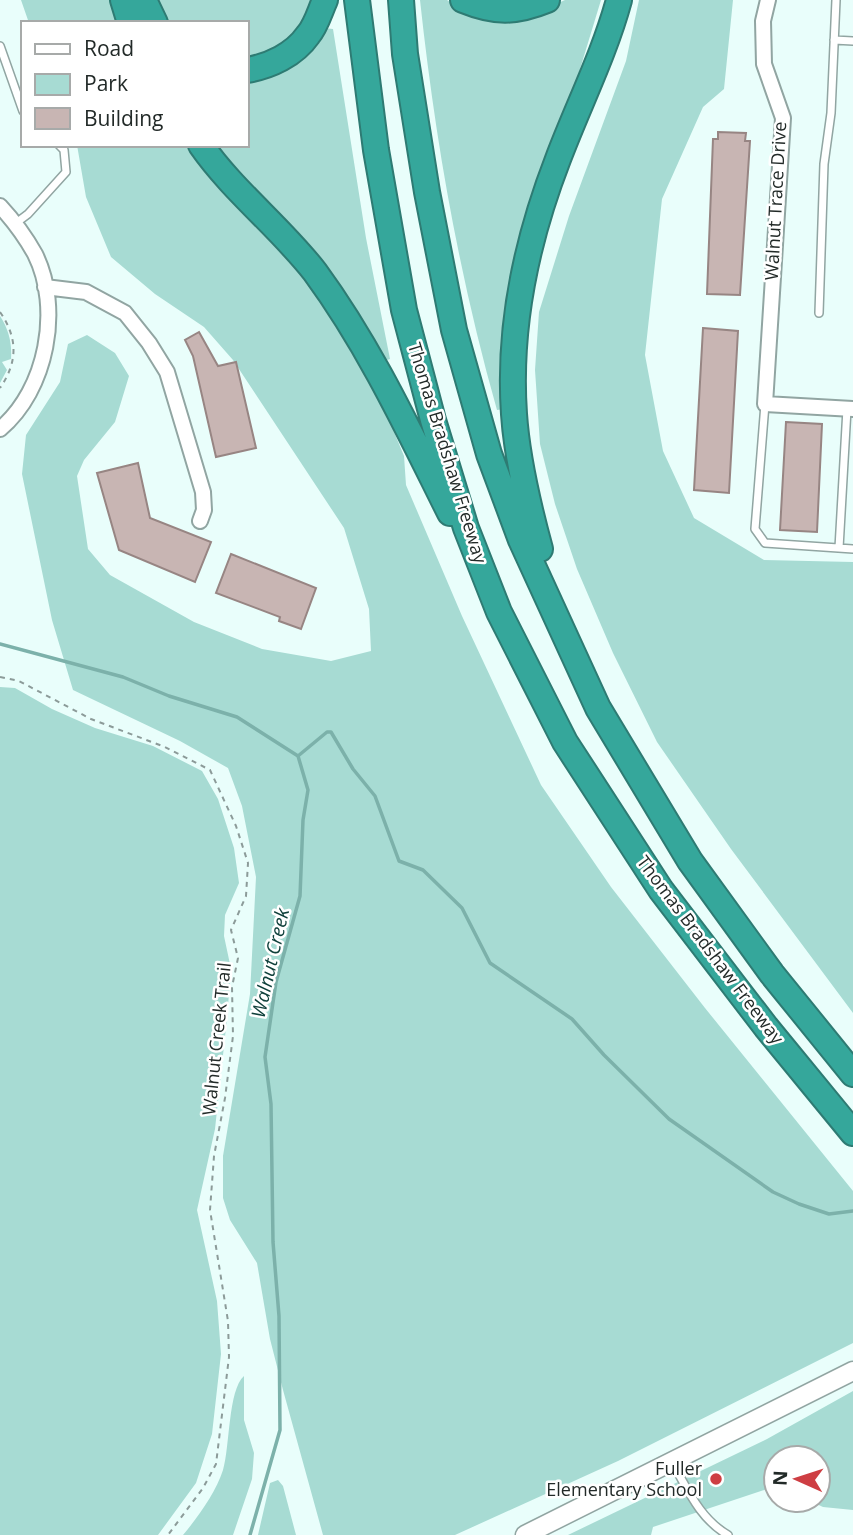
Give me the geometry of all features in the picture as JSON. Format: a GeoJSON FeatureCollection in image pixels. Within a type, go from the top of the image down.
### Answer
{"type":"FeatureCollection","features":[{"type":"Feature","properties":{"kind":"highway"},"geometry":{"type":"LineString","coordinates":[[123,0],[129,21]]}},
{"type":"Feature","properties":{"kind":"highway"},"geometry":{"type":"LineString","coordinates":[[144,0],[154,21]]}},
{"type":"Feature","properties":{"kind":"highway"},"geometry":{"type":"LineString","coordinates":[[248,70],[289,54],[309,35],[325,0]]}},
{"type":"Feature","properties":{"kind":"highway","name":"Thomas Bradshaw Freeway"},"geometry":{"type":"LineString","coordinates":[[356,0],[376,150],[404,310],[433,420],[466,528],[499,612],[565,742],[661,890],[766,1027],[853,1133]]}},
{"type":"Feature","properties":{"kind":"highway","name":"Thomas Bradshaw Freeway"},"geometry":{"type":"LineString","coordinates":[[401,0],[409,82],[454,330],[489,454],[521,540],[598,708],[690,862],[772,974],[853,1074]]}},
{"type":"Feature","properties":{"kind":"highway"},"geometry":{"type":"LineString","coordinates":[[463,0],[496,11],[515,10],[547,0]]}},
{"type":"Feature","properties":{"kind":"highway"},"geometry":{"type":"LineString","coordinates":[[567,644],[527,501],[514,414],[514,353],[524,265],[557,160],[600,59],[619,0]]}},
{"type":"Feature","properties":{"kind":"highway"},"geometry":{"type":"LineString","coordinates":[[203,147],[312,270],[351,323],[385,384],[499,612]]}},
{"type":"Feature","properties":{"kind":"street","name":"Walnut Trace Drive"},"geometry":{"type":"LineString","coordinates":[[765,404],[783,118],[764,64],[763,21],[768,0]]}},
{"type":"Feature","properties":{"kind":"street"},"geometry":{"type":"LineString","coordinates":[[0,206],[16,223],[36,256],[45,287],[48,316],[46,344],[38,374],[24,401],[0,429]]}},
{"type":"Feature","properties":{"kind":"street"},"geometry":{"type":"LineString","coordinates":[[45,287],[86,292],[115,307],[125,313],[149,343],[167,372],[203,492],[204,510],[200,521]]}},
{"type":"Feature","properties":{"kind":"street"},"geometry":{"type":"LineString","coordinates":[[765,404],[850,409]]}},
{"type":"Feature","properties":{"kind":"street"},"geometry":{"type":"LineString","coordinates":[[524,1535],[853,1371]]}},
{"type":"Feature","properties":{"kind":"lane"},"geometry":{"type":"LineString","coordinates":[[819,313],[824,164],[831,113],[836,0]]}},
{"type":"Feature","properties":{"kind":"lane"},"geometry":{"type":"LineString","coordinates":[[834,40],[853,41]]}},
{"type":"Feature","properties":{"kind":"lane"},"geometry":{"type":"LineString","coordinates":[[0,46],[21,105]]}},
{"type":"Feature","properties":{"kind":"lane"},"geometry":{"type":"LineString","coordinates":[[16,223],[27,215],[66,172],[64,149],[62,147]]}},
{"type":"Feature","properties":{"kind":"lane"},"geometry":{"type":"LineString","coordinates":[[765,404],[755,529],[765,543],[853,549]]}},
{"type":"Feature","properties":{"kind":"lane"},"geometry":{"type":"LineString","coordinates":[[839,548],[850,409]]}},
{"type":"Feature","properties":{"kind":"lane"},"geometry":{"type":"LineString","coordinates":[[673,1462],[695,1503],[713,1527],[728,1535]]}},
{"type":"Feature","properties":{"kind":"path"},"geometry":{"type":"LineString","coordinates":[[0,312],[10,328],[14,347],[12,365],[0,388]]}},
{"type":"Feature","properties":{"kind":"path","name":"Walnut Creek Trail"},"geometry":{"type":"LineString","coordinates":[[0,677],[19,681],[91,719],[165,747],[210,770],[232,816],[248,863],[246,895],[231,930],[238,958],[232,987],[233,1036],[214,1156],[210,1210],[228,1321],[229,1357],[226,1384],[216,1464],[203,1488],[168,1535]]}},
{"type":"Feature","properties":{"kind":"green space"},"geometry":{"type":"Polygon","coordinates":[[[21,0],[112,0],[118,21],[28,21],[21,0]]]}},
{"type":"Feature","properties":{"kind":"green space"},"geometry":{"type":"Polygon","coordinates":[[[152,0],[315,0],[295,38],[248,63],[248,21],[161,21],[152,0]]]}},
{"type":"Feature","properties":{"kind":"green space"},"geometry":{"type":"Polygon","coordinates":[[[420,0],[447,0],[456,6],[531,15],[565,0],[601,0],[570,102],[506,409],[497,410],[460,258],[433,104],[420,0]]]}},
{"type":"Feature","properties":{"kind":"green space"},"geometry":{"type":"Polygon","coordinates":[[[639,0],[733,0],[724,89],[703,107],[662,199],[645,355],[663,451],[694,518],[764,560],[853,562],[853,1013],[731,849],[657,742],[613,653],[577,569],[555,504],[540,444],[535,370],[539,312],[569,216],[626,61],[639,0]]]}},
{"type":"Feature","properties":{"kind":"green space"},"geometry":{"type":"Polygon","coordinates":[[[324,28],[333,29],[366,238],[390,359],[381,362],[216,147],[248,147],[248,78],[324,28]]]}},
{"type":"Feature","properties":{"kind":"green space"},"geometry":{"type":"Polygon","coordinates":[[[77,147],[190,147],[333,309],[368,369],[404,456],[406,485],[462,616],[541,785],[611,887],[853,1191],[853,1343],[618,1461],[455,1535],[323,1535],[270,1339],[257,1263],[230,1220],[223,1198],[223,1156],[250,994],[256,877],[242,806],[228,768],[180,741],[73,690],[52,620],[22,474],[26,435],[60,382],[68,344],[87,335],[115,353],[129,376],[115,422],[84,460],[77,476],[88,549],[110,575],[194,622],[262,649],[331,661],[371,651],[369,609],[344,528],[233,360],[204,327],[155,294],[111,257],[86,197],[77,147]]]}},
{"type":"Feature","properties":{"kind":"green space"},"geometry":{"type":"Polygon","coordinates":[[[0,316],[8,332],[11,359],[2,362],[7,370],[0,383],[0,316]]]}},
{"type":"Feature","properties":{"kind":"green space"},"geometry":{"type":"Polygon","coordinates":[[[0,687],[15,688],[52,709],[95,728],[153,746],[202,771],[218,799],[234,848],[239,883],[225,915],[224,936],[231,969],[227,1018],[215,1129],[197,1210],[217,1301],[221,1354],[212,1434],[196,1483],[158,1535],[0,1535],[0,687]]]}},
{"type":"Feature","properties":{"kind":"green space"},"geometry":{"type":"Polygon","coordinates":[[[244,1376],[244,1420],[254,1453],[252,1479],[233,1535],[183,1535],[206,1504],[220,1478],[235,1393],[244,1376]]]}},
{"type":"Feature","properties":{"kind":"green space"},"geometry":{"type":"Polygon","coordinates":[[[853,1391],[853,1510],[832,1508],[832,1444],[762,1444],[762,1491],[653,1527],[651,1535],[568,1535],[767,1439],[853,1391]]]}},
{"type":"Feature","properties":{"kind":"green space"},"geometry":{"type":"Polygon","coordinates":[[[278,1480],[283,1486],[296,1535],[258,1535],[270,1483],[278,1480]]]}},
{"type":"Feature","properties":{"kind":"building"},"geometry":{"type":"Polygon","coordinates":[[[718,132],[746,133],[745,141],[750,141],[740,295],[707,294],[713,139],[718,139],[718,132]]]}},
{"type":"Feature","properties":{"kind":"building"},"geometry":{"type":"Polygon","coordinates":[[[703,328],[738,331],[729,493],[694,490],[703,328]]]}},
{"type":"Feature","properties":{"kind":"building"},"geometry":{"type":"Polygon","coordinates":[[[199,332],[218,366],[236,362],[256,448],[216,457],[193,356],[185,340],[199,332]]]}},
{"type":"Feature","properties":{"kind":"building"},"geometry":{"type":"Polygon","coordinates":[[[786,422],[822,424],[817,532],[780,530],[786,422]]]}},
{"type":"Feature","properties":{"kind":"building"},"geometry":{"type":"Polygon","coordinates":[[[138,463],[150,518],[211,542],[195,582],[119,550],[97,473],[138,463]]]}},
{"type":"Feature","properties":{"kind":"building"},"geometry":{"type":"Polygon","coordinates":[[[231,554],[316,588],[301,629],[279,621],[280,617],[216,593],[231,554]]]}},
{"type":"Feature","properties":{"kind":"waterway","name":"Walnut Creek"},"geometry":{"type":"LineString","coordinates":[[0,644],[123,677],[169,696],[237,717],[298,756],[308,790],[303,820],[300,896],[276,982],[265,1057],[271,1104],[273,1242],[279,1316],[280,1430],[250,1535]]}},
{"type":"Feature","properties":{"kind":"waterway"},"geometry":{"type":"LineString","coordinates":[[298,756],[327,732],[331,732],[353,769],[375,796],[399,861],[423,870],[462,908],[490,963],[572,1019],[669,1119],[773,1192],[829,1214],[853,1211]]}},
{"type":"Feature","properties":{"kind":"place","name":"Fuller Elementary School"},"geometry":{"type":"Point","coordinates":[716,1479]}}]}
